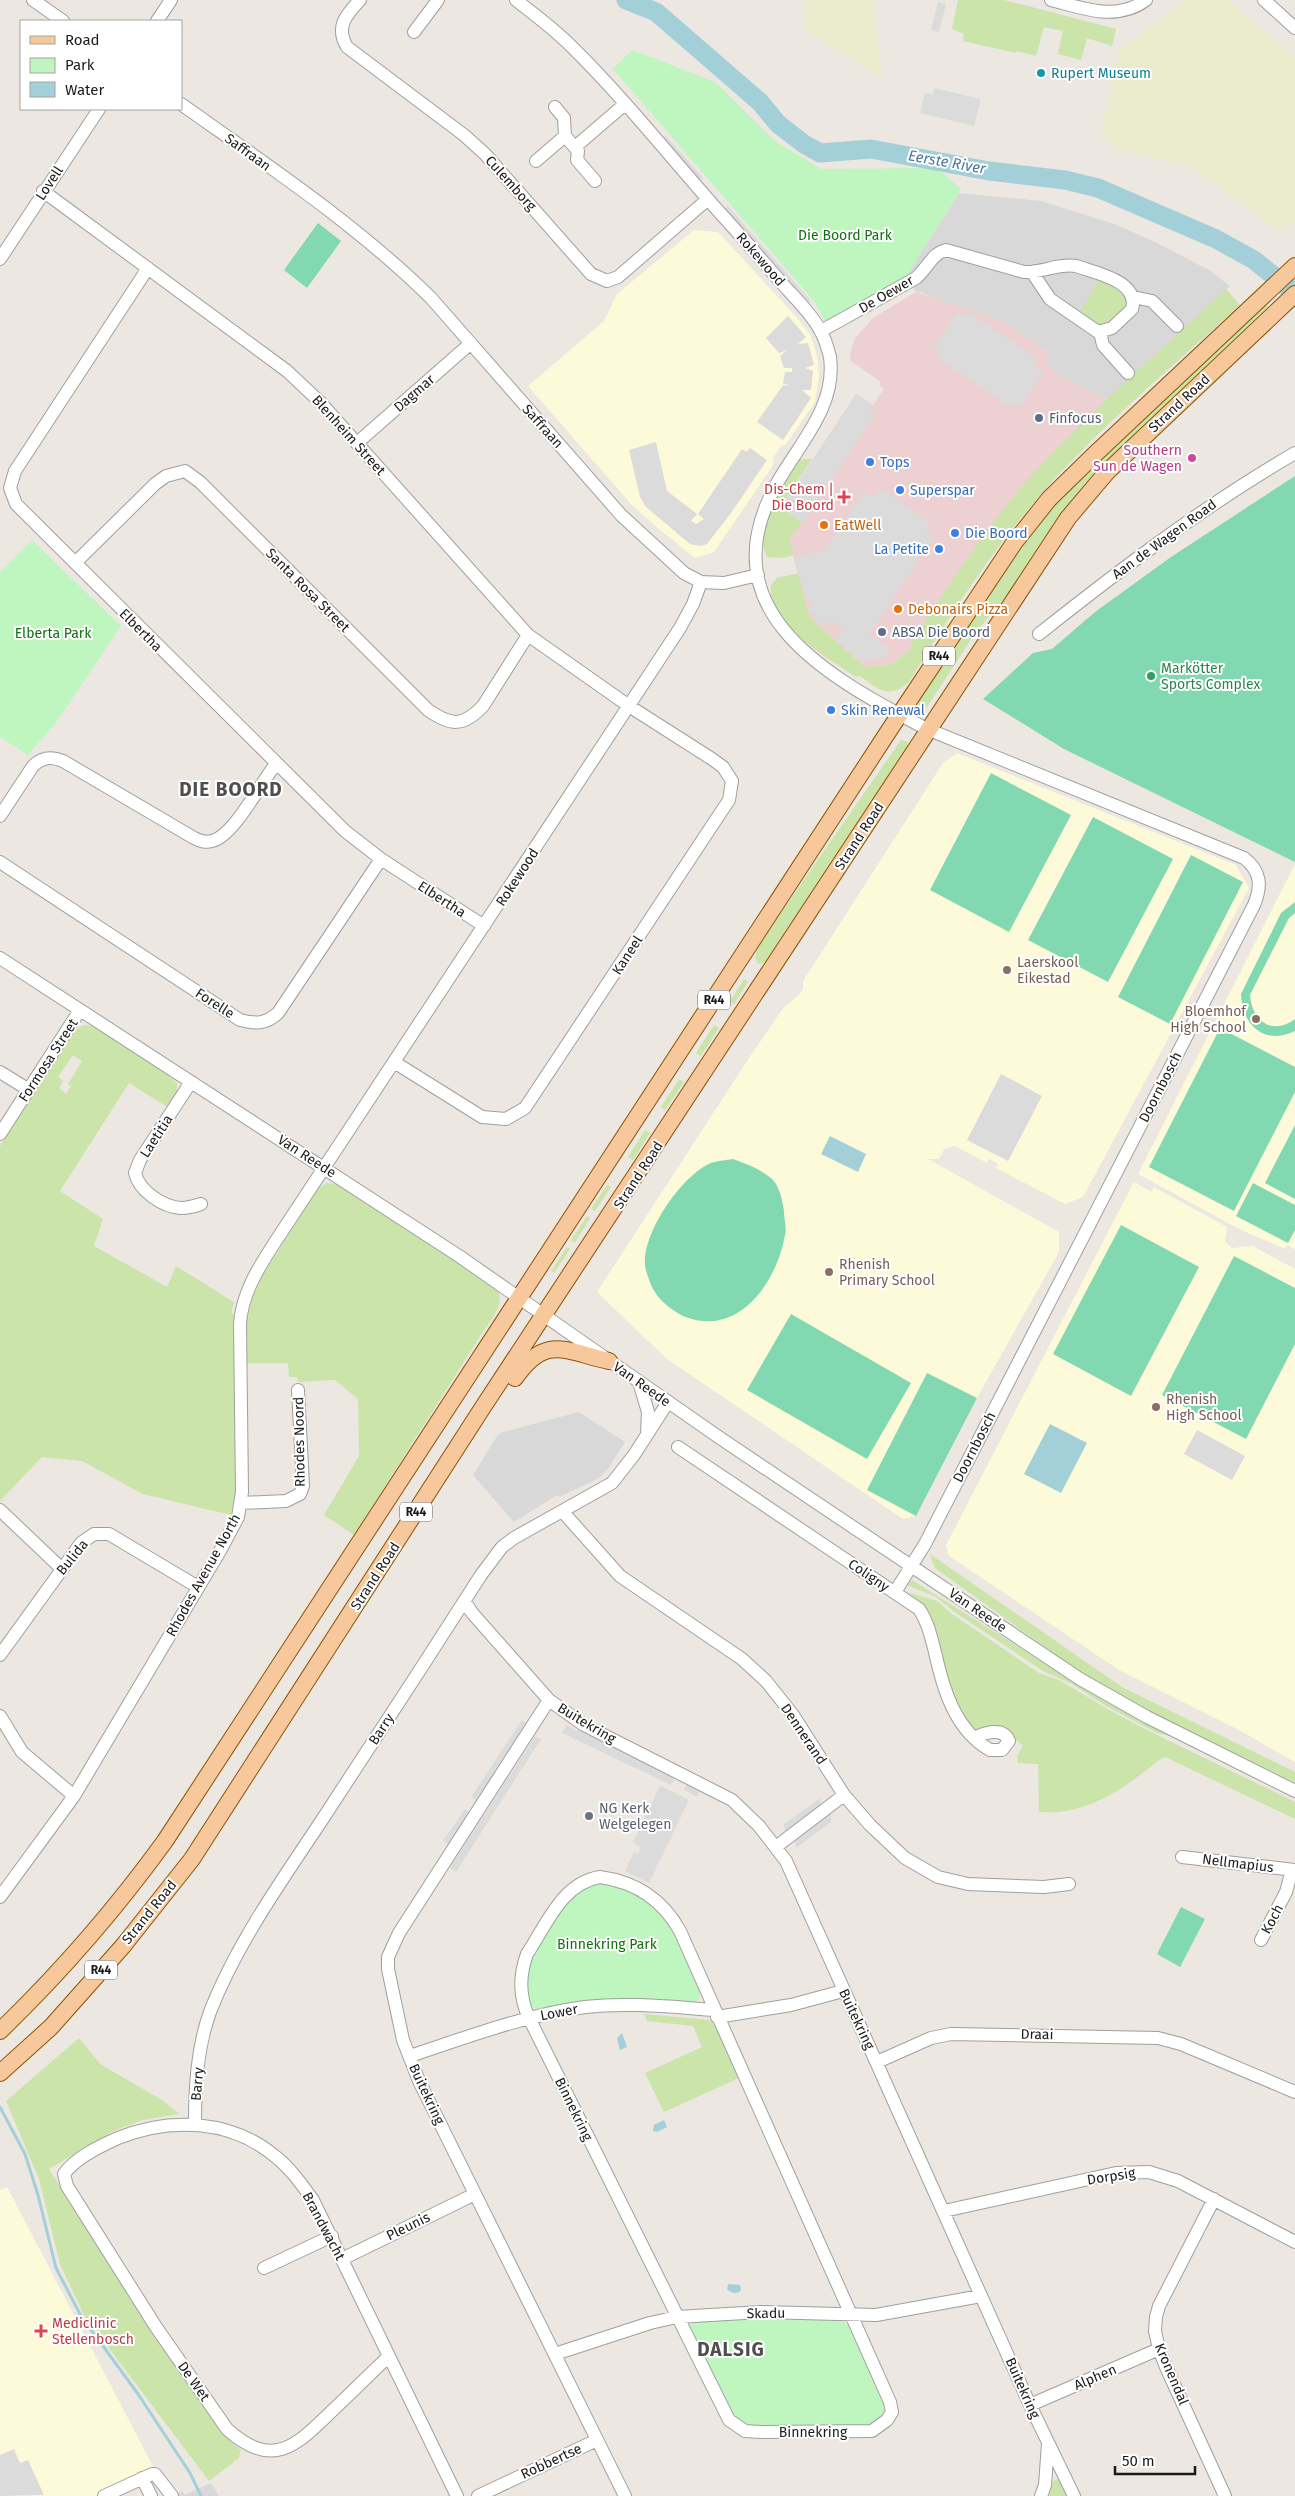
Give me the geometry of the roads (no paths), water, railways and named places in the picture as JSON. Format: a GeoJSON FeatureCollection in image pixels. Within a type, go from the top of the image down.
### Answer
{"type":"FeatureCollection","features":[{"type":"Feature","properties":{"kind":"main road","name":"Strand Road"},"geometry":{"type":"LineString","coordinates":[[0,2031],[77,1953],[124,1896],[165,1841],[900,715],[1014,544],[1049,499],[1094,454],[1295,266]]}},
{"type":"Feature","properties":{"kind":"main road","name":"Strand Road"},"geometry":{"type":"LineString","coordinates":[[0,2073],[51,2027],[122,1946],[192,1859],[483,1407],[927,729],[1068,518],[1107,472],[1295,294]]}},
{"type":"Feature","properties":{"kind":"main road"},"geometry":{"type":"LineString","coordinates":[[483,1407],[504,1393],[524,1366],[534,1355],[543,1350],[553,1348],[609,1361]]}},
{"type":"Feature","properties":{"kind":"street"},"geometry":{"type":"LineString","coordinates":[[33,0],[62,20]]}},
{"type":"Feature","properties":{"kind":"street"},"geometry":{"type":"LineString","coordinates":[[157,20],[170,0]]}},
{"type":"Feature","properties":{"kind":"street","name":"Culemborg"},"geometry":{"type":"LineString","coordinates":[[360,0],[342,21],[341,34],[347,47],[464,135],[485,154],[586,268],[601,280],[607,281],[618,278],[708,199]]}},
{"type":"Feature","properties":{"kind":"street","name":"Rokewood"},"geometry":{"type":"LineString","coordinates":[[516,0],[570,45],[625,104],[801,305],[821,331],[829,355],[831,381],[826,404],[775,485],[763,511],[757,543],[758,575]]}},
{"type":"Feature","properties":{"kind":"street"},"geometry":{"type":"LineString","coordinates":[[1050,0],[1110,13],[1130,10],[1146,0]]}},
{"type":"Feature","properties":{"kind":"street"},"geometry":{"type":"LineString","coordinates":[[1264,0],[1295,28]]}},
{"type":"Feature","properties":{"kind":"street"},"geometry":{"type":"LineString","coordinates":[[414,32],[441,3]]}},
{"type":"Feature","properties":{"kind":"street"},"geometry":{"type":"LineString","coordinates":[[575,147],[625,104]]}},
{"type":"Feature","properties":{"kind":"street","name":"Saffraan"},"geometry":{"type":"LineString","coordinates":[[182,105],[338,217],[382,252],[431,298],[622,514],[684,573],[701,582]]}},
{"type":"Feature","properties":{"kind":"street"},"geometry":{"type":"LineString","coordinates":[[555,107],[564,118],[565,136],[578,151],[577,160],[595,181]]}},
{"type":"Feature","properties":{"kind":"street","name":"Lovell"},"geometry":{"type":"LineString","coordinates":[[0,259],[97,110]]}},
{"type":"Feature","properties":{"kind":"street"},"geometry":{"type":"LineString","coordinates":[[536,160],[565,136]]}},
{"type":"Feature","properties":{"kind":"street","name":"Blenheim Street"},"geometry":{"type":"LineString","coordinates":[[43,191],[287,371],[320,402],[528,635],[630,706]]}},
{"type":"Feature","properties":{"kind":"street","name":"De Oewer"},"geometry":{"type":"LineString","coordinates":[[821,331],[916,278],[940,251],[951,251],[996,265],[1032,272],[1067,264],[1076,266],[1127,287],[1133,297]]}},
{"type":"Feature","properties":{"kind":"street","name":"Elbertha"},"geometry":{"type":"LineString","coordinates":[[148,268],[14,471],[11,481],[12,497],[16,504],[345,831],[381,859],[484,926]]}},
{"type":"Feature","properties":{"kind":"street"},"geometry":{"type":"LineString","coordinates":[[1032,272],[1044,292],[1056,304],[1092,330],[1100,332],[1108,330],[1128,315],[1132,309],[1133,297],[1152,301],[1177,326]]}},
{"type":"Feature","properties":{"kind":"street"},"geometry":{"type":"LineString","coordinates":[[1100,332],[1103,345],[1128,373]]}},
{"type":"Feature","properties":{"kind":"street","name":"Dagmar"},"geometry":{"type":"LineString","coordinates":[[357,443],[471,343]]}},
{"type":"Feature","properties":{"kind":"street","name":"Aan de Wagen Road"},"geometry":{"type":"LineString","coordinates":[[1039,634],[1168,535],[1226,495],[1295,453]]}},
{"type":"Feature","properties":{"kind":"street","name":"Santa Rosa Street"},"geometry":{"type":"LineString","coordinates":[[75,563],[155,484],[166,476],[185,471],[200,482],[428,710],[442,720],[452,723],[464,721],[474,715],[483,706],[528,635]]}},
{"type":"Feature","properties":{"kind":"street"},"geometry":{"type":"LineString","coordinates":[[701,582],[724,583],[758,575],[760,587],[769,609],[796,645],[826,668],[900,715]]}},
{"type":"Feature","properties":{"kind":"street","name":"Rokewood"},"geometry":{"type":"LineString","coordinates":[[325,1168],[630,706],[688,615],[701,582]]}},
{"type":"Feature","properties":{"kind":"street","name":"Kaneel"},"geometry":{"type":"LineString","coordinates":[[394,1062],[482,1117],[506,1119],[517,1115],[530,1103],[729,800],[732,791],[732,781],[723,767],[630,706]]}},
{"type":"Feature","properties":{"kind":"street","name":"Doornbosch"},"geometry":{"type":"LineString","coordinates":[[895,1592],[912,1566],[1254,905],[1259,893],[1260,882],[1257,871],[1244,858],[927,729],[900,715]]}},
{"type":"Feature","properties":{"kind":"street"},"geometry":{"type":"LineString","coordinates":[[0,816],[33,766],[39,760],[50,758],[62,761],[194,838],[203,842],[214,841],[229,829],[276,764]]}},
{"type":"Feature","properties":{"kind":"street","name":"Forelle"},"geometry":{"type":"LineString","coordinates":[[0,862],[240,1020],[261,1023],[270,1020],[282,1009],[381,859]]}},
{"type":"Feature","properties":{"kind":"street","name":"Van Reede"},"geometry":{"type":"LineString","coordinates":[[0,958],[325,1168],[521,1298],[668,1402],[1080,1679],[1147,1717],[1295,1791]]}},
{"type":"Feature","properties":{"kind":"street","name":"Formosa Street"},"geometry":{"type":"LineString","coordinates":[[0,1134],[80,1010]]}},
{"type":"Feature","properties":{"kind":"street"},"geometry":{"type":"LineString","coordinates":[[0,1072],[29,1090]]}},
{"type":"Feature","properties":{"kind":"street","name":"Laetitia"},"geometry":{"type":"LineString","coordinates":[[191,1082],[140,1160],[136,1173],[140,1184],[161,1202],[182,1208],[201,1204]]}},
{"type":"Feature","properties":{"kind":"street","name":"Rhodes Avenue North"},"geometry":{"type":"LineString","coordinates":[[0,1897],[74,1796],[229,1535],[242,1503],[239,1337],[243,1302],[260,1267],[325,1168]]}},
{"type":"Feature","properties":{"kind":"street"},"geometry":{"type":"LineString","coordinates":[[639,1382],[648,1412],[646,1436]]}},
{"type":"Feature","properties":{"kind":"street","name":"Rhodes Noord"},"geometry":{"type":"LineString","coordinates":[[242,1503],[286,1501],[300,1494],[302,1486],[298,1390]]}},
{"type":"Feature","properties":{"kind":"street","name":"Barry"},"geometry":{"type":"LineString","coordinates":[[194,2124],[197,2068],[202,2040],[210,2012],[238,1954],[298,1855],[464,1601],[502,1547],[612,1483],[668,1402]]}},
{"type":"Feature","properties":{"kind":"street","name":"Coligny"},"geometry":{"type":"LineString","coordinates":[[678,1447],[913,1603],[924,1617],[947,1698],[974,1738],[983,1746],[997,1751],[1008,1744],[1005,1734],[994,1732],[974,1738]]}},
{"type":"Feature","properties":{"kind":"street"},"geometry":{"type":"LineString","coordinates":[[0,1510],[62,1569]]}},
{"type":"Feature","properties":{"kind":"street","name":"Dennerand"},"geometry":{"type":"LineString","coordinates":[[563,1512],[620,1576],[732,1652],[759,1673],[793,1715],[844,1795],[870,1825],[905,1858],[938,1877],[980,1886],[1044,1887],[1069,1884]]}},
{"type":"Feature","properties":{"kind":"street","name":"Bulida"},"geometry":{"type":"LineString","coordinates":[[0,1655],[81,1543],[94,1534],[101,1532],[109,1534],[198,1587]]}},
{"type":"Feature","properties":{"kind":"street","name":"Buitekring"},"geometry":{"type":"LineString","coordinates":[[464,1601],[486,1630],[549,1700],[593,1729],[708,1786],[732,1800],[776,1846],[786,1861],[843,1992],[944,2211],[1030,2405],[1074,2496]]}},
{"type":"Feature","properties":{"kind":"street","name":"Buitekring"},"geometry":{"type":"LineString","coordinates":[[549,1700],[392,1945],[388,1969],[396,2016],[410,2056],[475,2194],[625,2496]]}},
{"type":"Feature","properties":{"kind":"street"},"geometry":{"type":"LineString","coordinates":[[0,1716],[22,1752],[74,1796]]}},
{"type":"Feature","properties":{"kind":"street"},"geometry":{"type":"LineString","coordinates":[[776,1846],[844,1795]]}},
{"type":"Feature","properties":{"kind":"street","name":"Nellmapius"},"geometry":{"type":"LineString","coordinates":[[1182,1857],[1294,1870]]}},
{"type":"Feature","properties":{"kind":"street","name":"Koch"},"geometry":{"type":"LineString","coordinates":[[1261,1940],[1286,1892],[1294,1870]]}},
{"type":"Feature","properties":{"kind":"street","name":"Binnekring"},"geometry":{"type":"LineString","coordinates":[[600,1877],[630,1885],[662,1904],[680,1931],[716,2013],[887,2395],[892,2412],[888,2420],[872,2431],[745,2431],[737,2427],[722,2410],[529,2018],[524,2006],[521,1989],[523,1965],[527,1954],[569,1891],[581,1882],[600,1877]]}},
{"type":"Feature","properties":{"kind":"street","name":"Lower"},"geometry":{"type":"LineString","coordinates":[[410,2056],[529,2018],[585,2007],[611,2005],[716,2013],[791,2005],[843,1992]]}},
{"type":"Feature","properties":{"kind":"street","name":"Draai"},"geometry":{"type":"LineString","coordinates":[[876,2062],[931,2038],[964,2033],[1146,2036],[1170,2040],[1295,2092]]}},
{"type":"Feature","properties":{"kind":"street","name":"Brandwacht"},"geometry":{"type":"LineString","coordinates":[[76,2162],[110,2142],[131,2133],[172,2124],[194,2124],[226,2130],[253,2141],[276,2156],[297,2178],[313,2200],[457,2496]]}},
{"type":"Feature","properties":{"kind":"street","name":"De Wet"},"geometry":{"type":"LineString","coordinates":[[76,2162],[64,2174],[67,2186],[156,2326],[227,2429],[242,2442],[264,2450],[278,2449],[302,2440],[389,2356]]}},
{"type":"Feature","properties":{"kind":"street","name":"Dorpsig"},"geometry":{"type":"LineString","coordinates":[[944,2211],[1132,2171],[1164,2176],[1214,2199],[1295,2242]]}},
{"type":"Feature","properties":{"kind":"street","name":"Pleunis"},"geometry":{"type":"LineString","coordinates":[[342,2259],[475,2194]]}},
{"type":"Feature","properties":{"kind":"street","name":"Kronendal"},"geometry":{"type":"LineString","coordinates":[[1214,2199],[1159,2306],[1155,2331],[1159,2349],[1225,2496]]}},
{"type":"Feature","properties":{"kind":"street"},"geometry":{"type":"LineString","coordinates":[[264,2268],[332,2236]]}},
{"type":"Feature","properties":{"kind":"street","name":"Skadu"},"geometry":{"type":"LineString","coordinates":[[555,2354],[650,2323],[677,2317],[761,2312],[852,2315],[898,2312],[981,2296]]}},
{"type":"Feature","properties":{"kind":"street","name":"Alphen"},"geometry":{"type":"LineString","coordinates":[[1030,2405],[1159,2349]]}},
{"type":"Feature","properties":{"kind":"street","name":"Robbertse"},"geometry":{"type":"LineString","coordinates":[[478,2496],[596,2440]]}},
{"type":"Feature","properties":{"kind":"street","name":"Buitekring"},"geometry":{"type":"LineString","coordinates":[[1041,2496],[1048,2466],[1048,2442]]}},
{"type":"Feature","properties":{"kind":"street"},"geometry":{"type":"LineString","coordinates":[[104,2496],[155,2474],[162,2490],[172,2496]]}},
{"type":"Feature","properties":{"kind":"street"},"geometry":{"type":"LineString","coordinates":[[142,2478],[150,2495]]}},
{"type":"Feature","properties":{"kind":"water"},"geometry":{"type":"Polygon","coordinates":[[[830,1136],[866,1154],[858,1172],[821,1154],[830,1136]]]}},
{"type":"Feature","properties":{"kind":"water"},"geometry":{"type":"Polygon","coordinates":[[[1050,1424],[1087,1443],[1061,1493],[1024,1474],[1050,1424]]]}},
{"type":"Feature","properties":{"kind":"water"},"geometry":{"type":"Polygon","coordinates":[[[622,2033],[627,2047],[620,2050],[617,2038],[622,2033]]]}},
{"type":"Feature","properties":{"kind":"water"},"geometry":{"type":"Polygon","coordinates":[[[664,2120],[667,2127],[657,2132],[653,2131],[654,2125],[664,2120]]]}},
{"type":"Feature","properties":{"kind":"water"},"geometry":{"type":"Polygon","coordinates":[[[728,2284],[740,2285],[740,2292],[730,2292],[727,2289],[728,2284]]]}},
{"type":"Feature","properties":{"kind":"waterway","name":"Eerste River"},"geometry":{"type":"LineString","coordinates":[[626,0],[656,12],[760,102],[778,124],[804,144],[820,153],[871,149],[989,171],[1065,180],[1098,188],[1216,239],[1254,260],[1295,293]]}},
{"type":"Feature","properties":{"kind":"waterway"},"geometry":{"type":"LineString","coordinates":[[0,2107],[25,2154],[38,2195],[56,2268],[81,2316],[138,2394],[190,2473],[201,2496]]}},
{"type":"Feature","properties":{"kind":"place","name":"Rupert Museum"},"geometry":{"type":"Point","coordinates":[1041,73]}},
{"type":"Feature","properties":{"kind":"place","name":"Finfocus"},"geometry":{"type":"Point","coordinates":[1039,418]}},
{"type":"Feature","properties":{"kind":"place","name":"Southern Sun de Wagen"},"geometry":{"type":"Point","coordinates":[1192,458]}},
{"type":"Feature","properties":{"kind":"place","name":"Tops"},"geometry":{"type":"Point","coordinates":[870,462]}},
{"type":"Feature","properties":{"kind":"place","name":"Superspar"},"geometry":{"type":"Point","coordinates":[900,490]}},
{"type":"Feature","properties":{"kind":"place","name":"Dis-Chem | Die Boord"},"geometry":{"type":"Point","coordinates":[844,497]}},
{"type":"Feature","properties":{"kind":"place","name":"EatWell"},"geometry":{"type":"Point","coordinates":[824,525]}},
{"type":"Feature","properties":{"kind":"place","name":"Die Boord"},"geometry":{"type":"Point","coordinates":[955,533]}},
{"type":"Feature","properties":{"kind":"place","name":"La Petite"},"geometry":{"type":"Point","coordinates":[939,549]}},
{"type":"Feature","properties":{"kind":"place","name":"Debonairs Pizza"},"geometry":{"type":"Point","coordinates":[898,609]}},
{"type":"Feature","properties":{"kind":"place","name":"ABSA Die Boord"},"geometry":{"type":"Point","coordinates":[882,632]}},
{"type":"Feature","properties":{"kind":"place","name":"Markötter Sports Complex"},"geometry":{"type":"Point","coordinates":[1151,676]}},
{"type":"Feature","properties":{"kind":"place","name":"Skin Renewal"},"geometry":{"type":"Point","coordinates":[831,710]}},
{"type":"Feature","properties":{"kind":"place","name":"Laerskool Eikestad"},"geometry":{"type":"Point","coordinates":[1007,970]}},
{"type":"Feature","properties":{"kind":"place","name":"Bloemhof High School"},"geometry":{"type":"Point","coordinates":[1256,1019]}},
{"type":"Feature","properties":{"kind":"place","name":"Rhenish Primary School"},"geometry":{"type":"Point","coordinates":[829,1272]}},
{"type":"Feature","properties":{"kind":"place","name":"Rhenish High School"},"geometry":{"type":"Point","coordinates":[1156,1407]}},
{"type":"Feature","properties":{"kind":"place","name":"NG Kerk Welgelegen"},"geometry":{"type":"Point","coordinates":[589,1816]}},
{"type":"Feature","properties":{"kind":"place","name":"Mediclinic Stellenbosch"},"geometry":{"type":"Point","coordinates":[41,2331]}},
{"type":"Feature","properties":{"kind":"district","name":"DIE BOORD"},"geometry":{"type":"Point","coordinates":[231,789]}},
{"type":"Feature","properties":{"kind":"district","name":"DALSIG"},"geometry":{"type":"Point","coordinates":[731,2349]}},
{"type":"Feature","properties":{"kind":"park label","name":"Die Boord Park"},"geometry":{"type":"Point","coordinates":[845,235]}},
{"type":"Feature","properties":{"kind":"park label","name":"Elberta Park"},"geometry":{"type":"Point","coordinates":[53,633]}},
{"type":"Feature","properties":{"kind":"park label","name":"Binnekring Park"},"geometry":{"type":"Point","coordinates":[607,1944]}}]}
